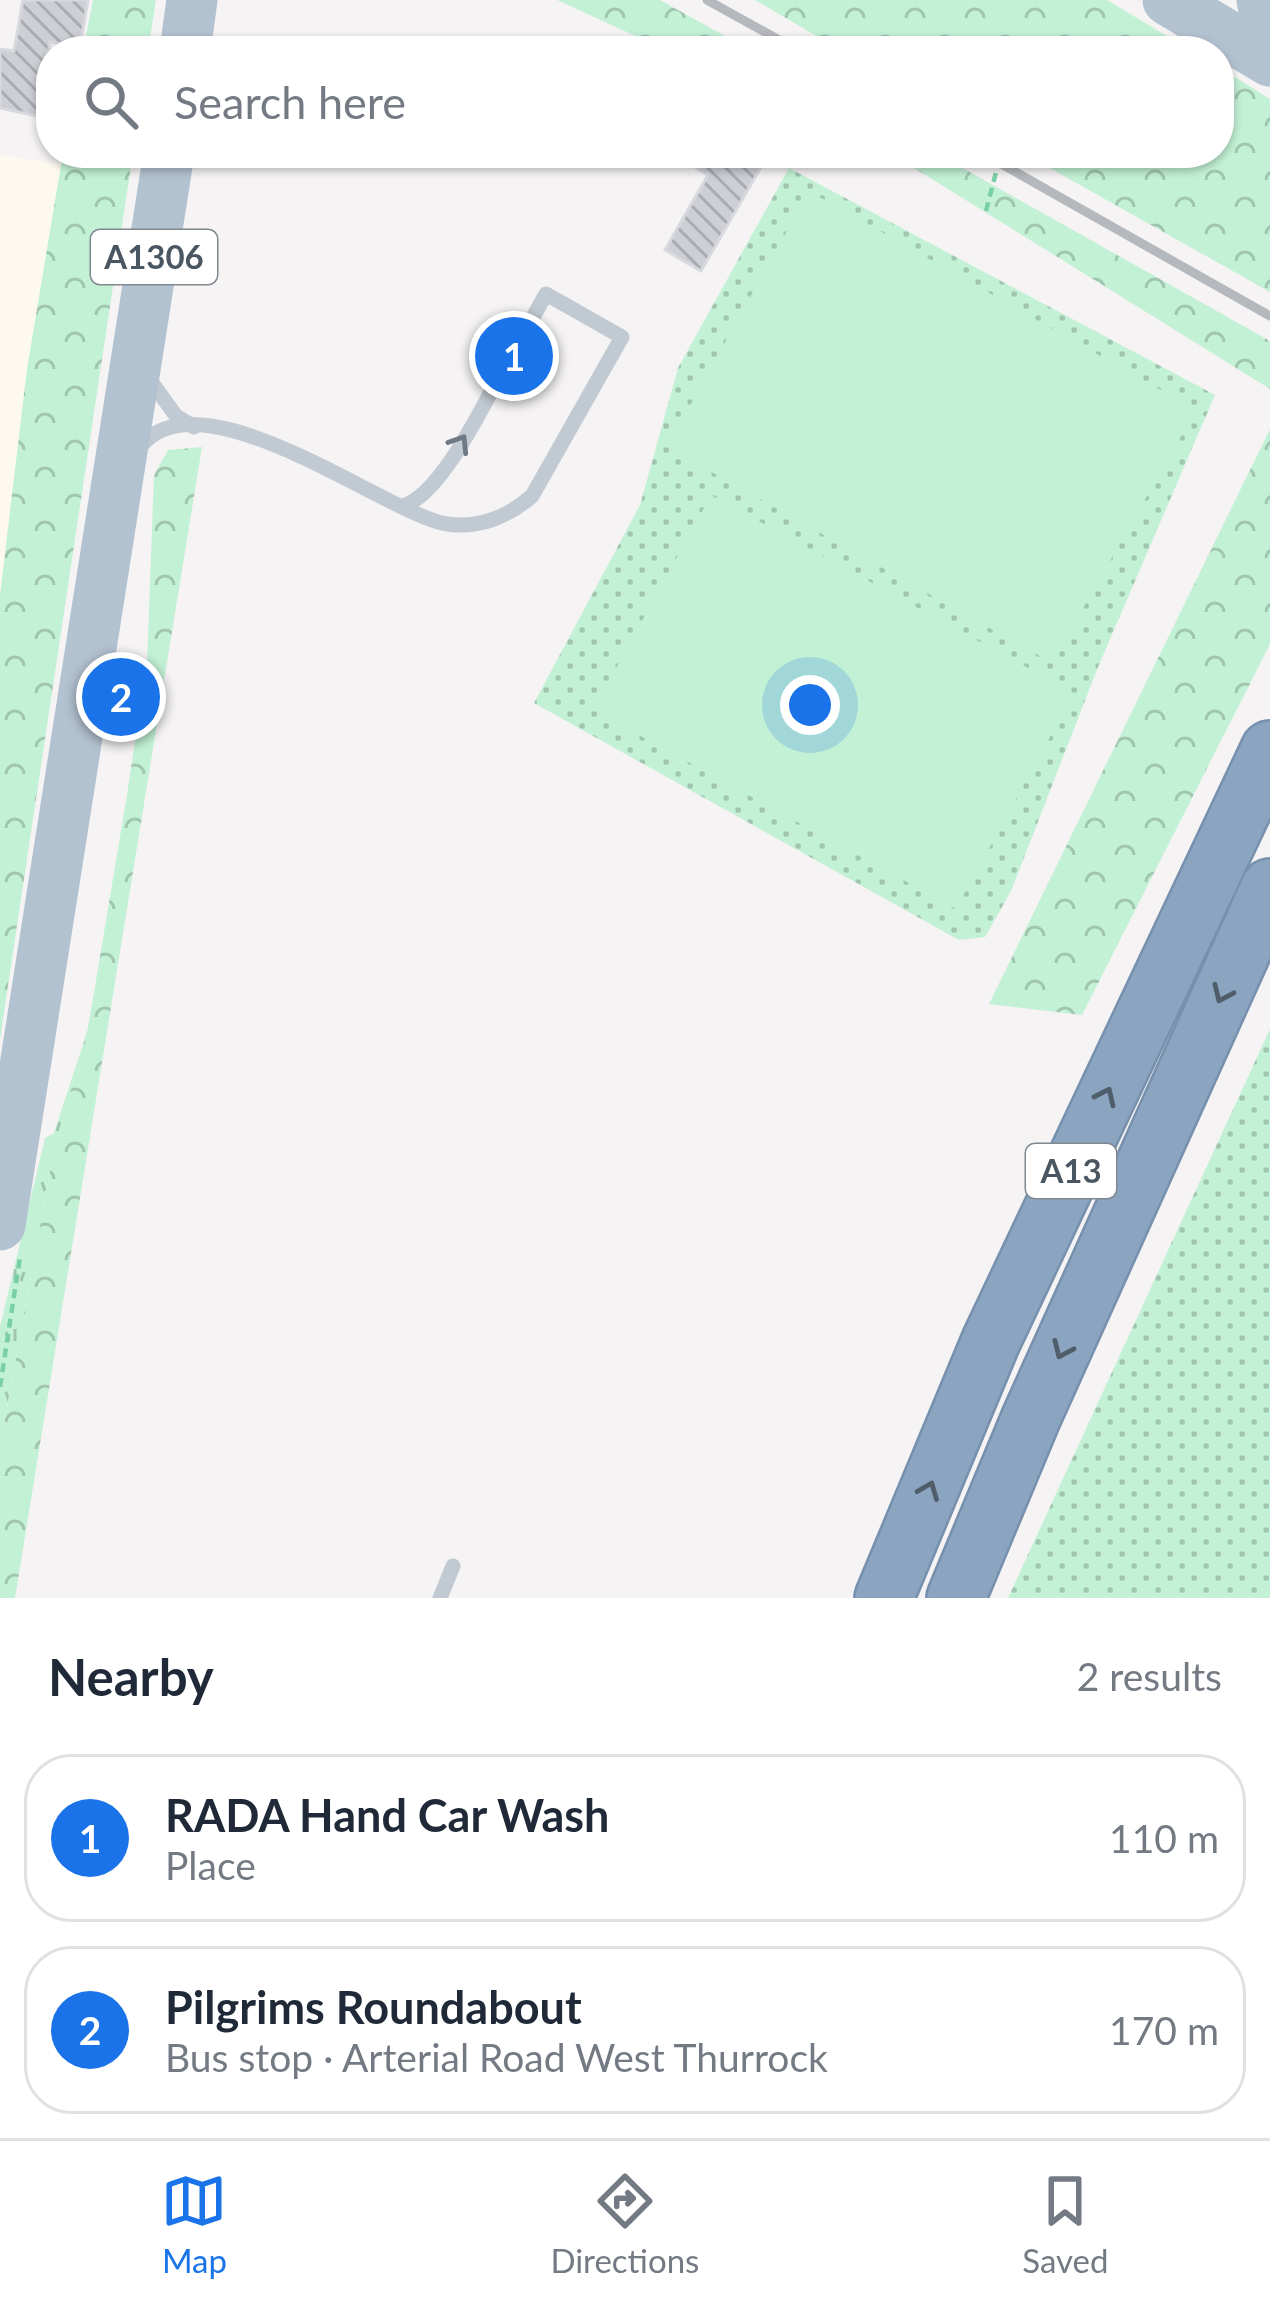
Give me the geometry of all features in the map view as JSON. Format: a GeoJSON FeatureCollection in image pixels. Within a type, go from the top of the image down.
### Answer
{"type":"FeatureCollection","features":[{"type":"Feature","properties":{"kind":"highway","name":"A13"},"geometry":{"type":"LineString","coordinates":[[884,1598],[991,1341],[1270,750]]}},
{"type":"Feature","properties":{"kind":"highway","name":"A13"},"geometry":{"type":"LineString","coordinates":[[956,1598],[1040,1397],[1270,888]]}},
{"type":"Feature","properties":{"kind":"main road"},"geometry":{"type":"LineString","coordinates":[[186,36],[192,0]]}},
{"type":"Feature","properties":{"kind":"main road"},"geometry":{"type":"LineString","coordinates":[[1168,0],[1228,36]]}},
{"type":"Feature","properties":{"kind":"main road"},"geometry":{"type":"LineString","coordinates":[[1262,0],[1270,40]]}},
{"type":"Feature","properties":{"kind":"main road"},"geometry":{"type":"LineString","coordinates":[[1234,39],[1270,61]]}},
{"type":"Feature","properties":{"kind":"main road","name":"A1306"},"geometry":{"type":"LineString","coordinates":[[0,1225],[167,168]]}},
{"type":"Feature","properties":{"kind":"lane"},"geometry":{"type":"LineString","coordinates":[[119,485],[140,446],[173,430],[194,428],[291,448],[404,506],[458,525],[516,509],[532,496],[622,337],[546,294],[519,342]]}},
{"type":"Feature","properties":{"kind":"lane"},"geometry":{"type":"LineString","coordinates":[[138,361],[163,401],[194,428]]}},
{"type":"Feature","properties":{"kind":"lane"},"geometry":{"type":"LineString","coordinates":[[404,506],[414,503],[443,469],[504,368]]}},
{"type":"Feature","properties":{"kind":"lane"},"geometry":{"type":"LineString","coordinates":[[440,1598],[453,1566]]}},
{"type":"Feature","properties":{"kind":"path"},"geometry":{"type":"LineString","coordinates":[[986,211],[997,168]]}},
{"type":"Feature","properties":{"kind":"shaded area"},"geometry":{"type":"Polygon","coordinates":[[[0,155],[36,160],[36,168],[114,172],[0,979],[0,155]]]}},
{"type":"Feature","properties":{"kind":"green space"},"geometry":{"type":"Polygon","coordinates":[[[93,0],[156,0],[150,36],[86,36],[93,0]]]}},
{"type":"Feature","properties":{"kind":"green space"},"geometry":{"type":"Polygon","coordinates":[[[557,0],[660,0],[725,36],[635,36],[557,0]]]}},
{"type":"Feature","properties":{"kind":"green space"},"geometry":{"type":"Polygon","coordinates":[[[755,0],[1107,0],[1167,36],[816,36],[755,0]]]}},
{"type":"Feature","properties":{"kind":"green space"},"geometry":{"type":"Polygon","coordinates":[[[1234,76],[1270,99],[1270,292],[1050,168],[1234,168],[1234,76]]]}},
{"type":"Feature","properties":{"kind":"green space"},"geometry":{"type":"Polygon","coordinates":[[[60,168],[131,168],[0,1039],[0,595],[27,369],[60,168]]]}},
{"type":"Feature","properties":{"kind":"green space"},"geometry":{"type":"Polygon","coordinates":[[[789,168],[1215,395],[1098,667],[1011,891],[985,937],[959,940],[534,703],[640,505],[678,368],[789,168]]]}},
{"type":"Feature","properties":{"kind":"green space"},"geometry":{"type":"Polygon","coordinates":[[[914,168],[963,168],[1270,341],[1270,389],[914,168]]]}},
{"type":"Feature","properties":{"kind":"green space"},"geometry":{"type":"Polygon","coordinates":[[[809,191],[1196,410],[1052,663],[667,447],[809,191]]]}},
{"type":"Feature","properties":{"kind":"green space"},"geometry":{"type":"Polygon","coordinates":[[[1270,429],[1270,644],[1082,1015],[989,1004],[1270,429]]]}},
{"type":"Feature","properties":{"kind":"green space"},"geometry":{"type":"Polygon","coordinates":[[[202,447],[15,1598],[0,1598],[0,1446],[53,1155],[88,1028],[126,801],[147,664],[154,475],[168,450],[202,447]]]}},
{"type":"Feature","properties":{"kind":"green space"},"geometry":{"type":"Polygon","coordinates":[[[711,495],[1074,693],[956,909],[593,710],[711,495]]]}},
{"type":"Feature","properties":{"kind":"green space"},"geometry":{"type":"Polygon","coordinates":[[[88,1029],[53,1155],[0,1446],[0,1327],[45,1138],[54,1133],[88,1029]]]}},
{"type":"Feature","properties":{"kind":"green space"},"geometry":{"type":"Polygon","coordinates":[[[1270,1029],[1270,1598],[1008,1598],[1270,1029]]]}},
{"type":"Feature","properties":{"kind":"building"},"geometry":{"type":"Polygon","coordinates":[[[23,0],[88,0],[82,36],[36,36],[36,116],[0,108],[0,49],[14,51],[23,0]]]}},
{"type":"Feature","properties":{"kind":"building"},"geometry":{"type":"Polygon","coordinates":[[[760,168],[701,271],[665,250],[708,175],[697,169],[760,168]]]}},
{"type":"Feature","properties":{"kind":"building"},"geometry":{"type":"Polygon","coordinates":[[[512,338],[531,349],[516,375],[497,364],[512,338]]]}},
{"type":"Feature","properties":{"kind":"railway"},"geometry":{"type":"LineString","coordinates":[[707,0],[772,36]]}},
{"type":"Feature","properties":{"kind":"railway"},"geometry":{"type":"LineString","coordinates":[[1009,168],[1270,316]]}},
{"type":"Feature","properties":{"kind":"place","name":"RADA Hand Car Wash"},"geometry":{"type":"Point","coordinates":[514,356]}},
{"type":"Feature","properties":{"kind":"place","name":"Pilgrims Roundabout"},"geometry":{"type":"Point","coordinates":[121,697]}}]}
